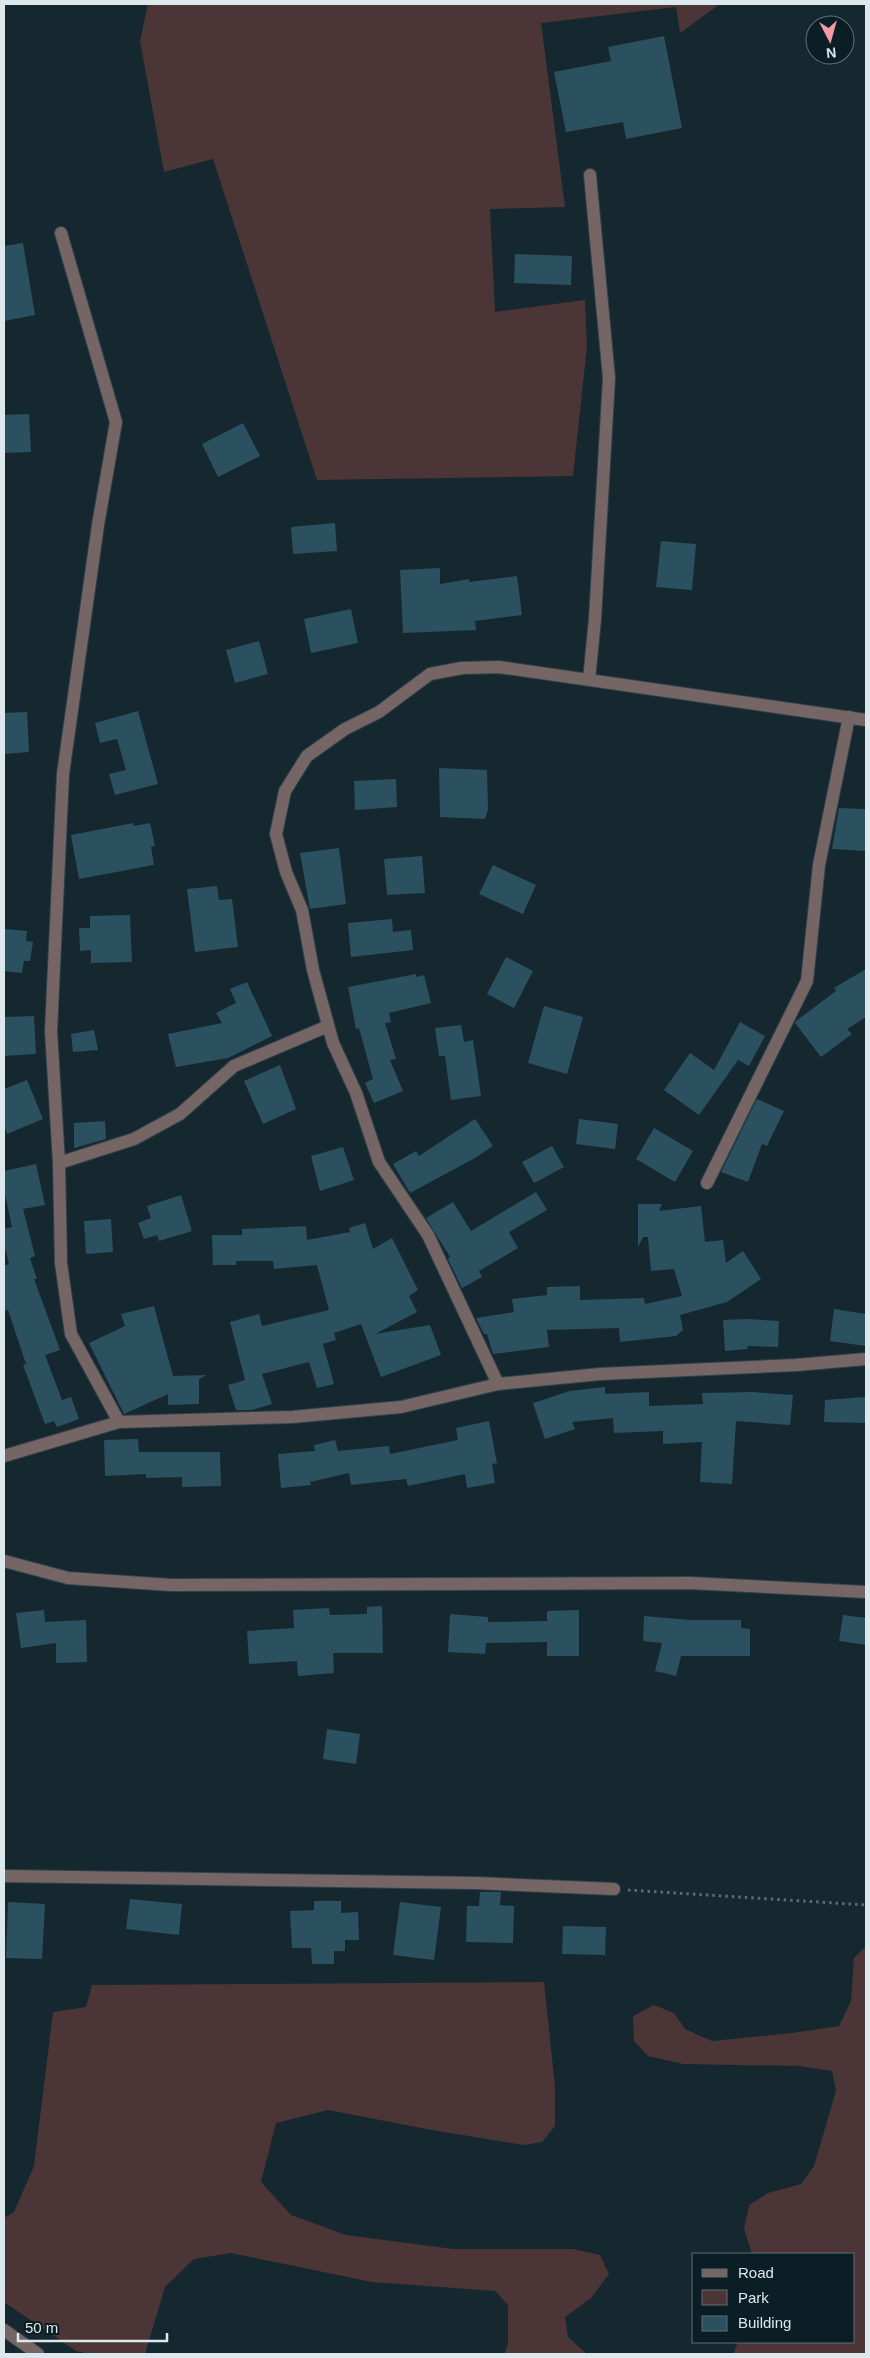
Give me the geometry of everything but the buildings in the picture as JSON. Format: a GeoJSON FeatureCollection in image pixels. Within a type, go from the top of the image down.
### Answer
{"type":"FeatureCollection","features":[{"type":"Feature","properties":{"kind":"street"},"geometry":{"type":"LineString","coordinates":[[589,680],[597,599],[609,378],[590,176]]}},
{"type":"Feature","properties":{"kind":"street"},"geometry":{"type":"LineString","coordinates":[[61,233],[116,422],[98,525],[63,774],[51,1031],[59,1163],[61,1263],[71,1334],[119,1422]]}},
{"type":"Feature","properties":{"kind":"street"},"geometry":{"type":"LineString","coordinates":[[498,1384],[428,1235],[379,1162],[356,1094],[333,1043],[313,970],[302,910],[286,872],[276,834],[286,791],[307,756],[345,729],[380,712],[430,674],[462,668],[499,667],[866,720]]}},
{"type":"Feature","properties":{"kind":"street"},"geometry":{"type":"LineString","coordinates":[[707,1183],[807,981],[819,865],[849,717]]}},
{"type":"Feature","properties":{"kind":"street"},"geometry":{"type":"LineString","coordinates":[[59,1163],[134,1139],[180,1114],[234,1066],[328,1026]]}},
{"type":"Feature","properties":{"kind":"street"},"geometry":{"type":"LineString","coordinates":[[4,1456],[119,1422],[292,1417],[401,1407],[498,1384],[600,1374],[796,1365],[866,1359]]}},
{"type":"Feature","properties":{"kind":"street"},"geometry":{"type":"LineString","coordinates":[[4,1561],[68,1578],[171,1585],[690,1582],[866,1592]]}},
{"type":"Feature","properties":{"kind":"street"},"geometry":{"type":"LineString","coordinates":[[4,1876],[476,1884],[614,1889]]}},
{"type":"Feature","properties":{"kind":"street"},"geometry":{"type":"LineString","coordinates":[[4,2330],[38,2354]]}},
{"type":"Feature","properties":{"kind":"path"},"geometry":{"type":"LineString","coordinates":[[614,1889],[866,1905]]}},
{"type":"Feature","properties":{"kind":"green space"},"geometry":{"type":"Polygon","coordinates":[[[148,4],[720,4],[680,33],[676,7],[541,23],[565,207],[490,209],[495,312],[585,300],[587,346],[573,476],[317,480],[213,159],[164,172],[140,41],[148,4]]]}},
{"type":"Feature","properties":{"kind":"green space"},"geometry":{"type":"Polygon","coordinates":[[[866,1946],[866,2354],[733,2354],[738,2343],[855,2343],[855,2253],[752,2253],[744,2229],[749,2205],[768,2193],[801,2184],[814,2166],[836,2091],[832,2071],[800,2066],[683,2064],[648,2056],[634,2041],[633,2016],[654,2005],[674,2013],[685,2029],[712,2041],[839,2026],[851,2001],[854,1958],[866,1946]]]}},
{"type":"Feature","properties":{"kind":"green space"},"geometry":{"type":"Polygon","coordinates":[[[544,1982],[555,2087],[555,2126],[542,2142],[524,2145],[328,2110],[276,2123],[261,2182],[291,2215],[346,2235],[453,2249],[573,2249],[600,2255],[609,2274],[591,2298],[565,2317],[568,2337],[587,2354],[504,2354],[508,2344],[508,2305],[495,2291],[372,2282],[231,2253],[194,2259],[165,2287],[145,2354],[89,2354],[76,2351],[4,2302],[4,2218],[14,2212],[34,2166],[53,2012],[86,2007],[92,1985],[544,1982]]]}}]}
